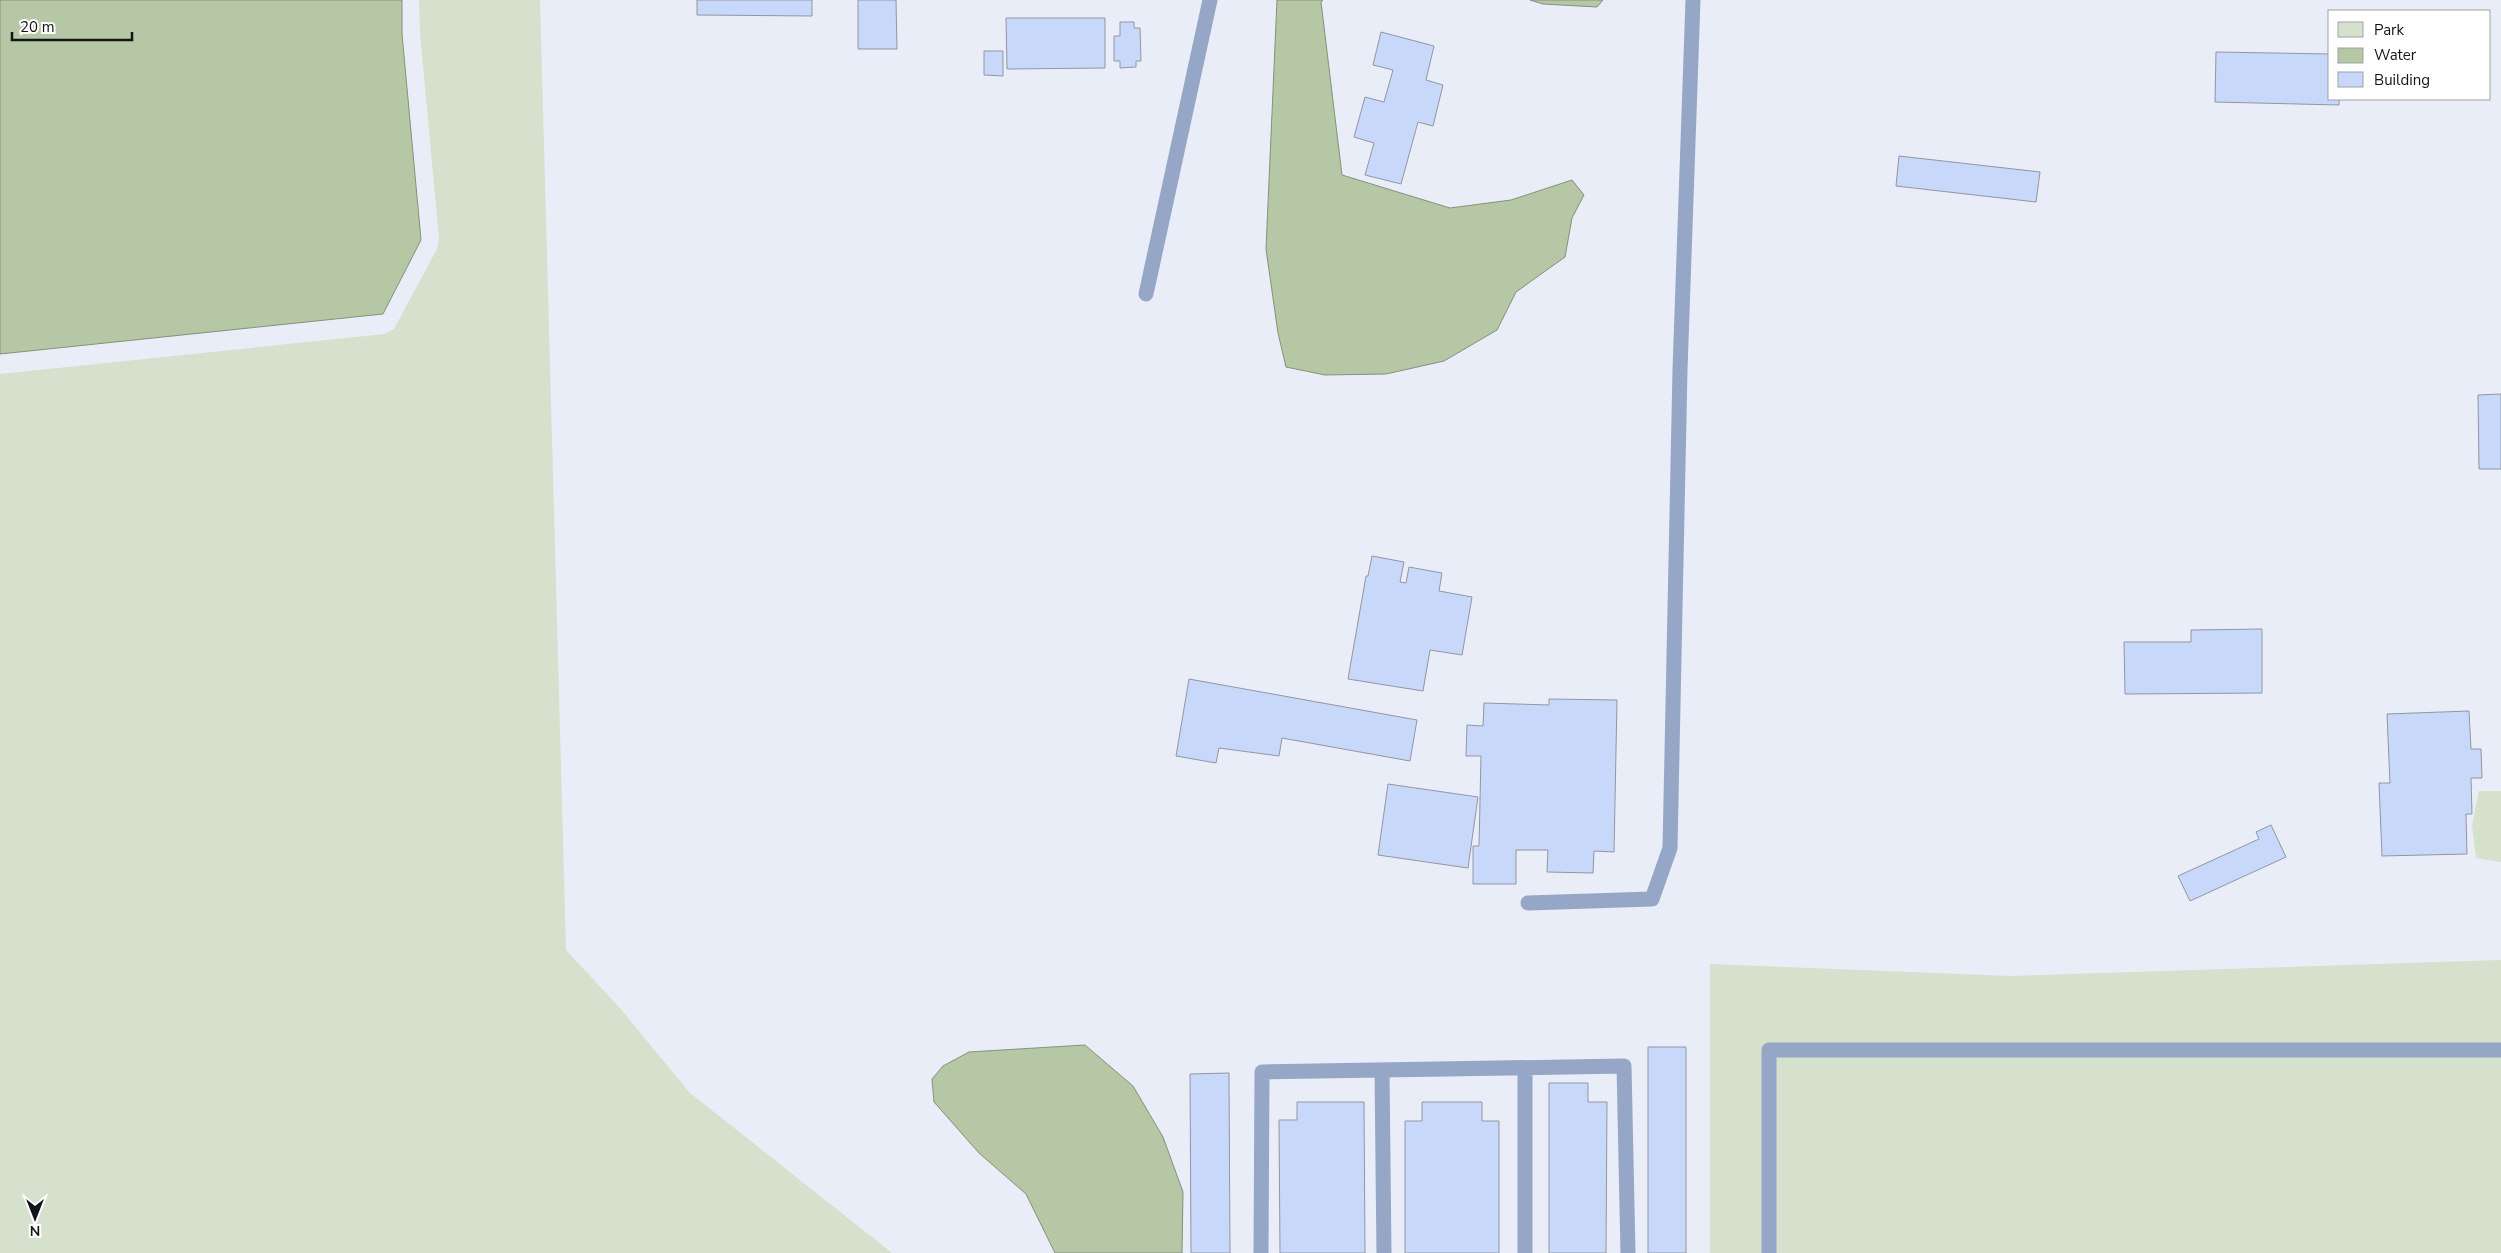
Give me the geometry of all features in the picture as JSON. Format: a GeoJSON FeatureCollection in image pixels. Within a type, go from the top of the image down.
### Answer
{"type":"FeatureCollection","features":[{"type":"Feature","properties":{"kind":"lane"},"geometry":{"type":"LineString","coordinates":[[1146,294],[1210,0]]}},
{"type":"Feature","properties":{"kind":"lane"},"geometry":{"type":"LineString","coordinates":[[1528,903],[1652,899],[1670,848],[1680,370],[1693,0]]}},
{"type":"Feature","properties":{"kind":"lane"},"geometry":{"type":"LineString","coordinates":[[1769,1253],[1769,1050],[2501,1050]]}},
{"type":"Feature","properties":{"kind":"lane"},"geometry":{"type":"LineString","coordinates":[[1261,1253],[1262,1072],[1624,1066],[1628,1253]]}},
{"type":"Feature","properties":{"kind":"lane"},"geometry":{"type":"LineString","coordinates":[[1525,1068],[1525,1253]]}},
{"type":"Feature","properties":{"kind":"lane"},"geometry":{"type":"LineString","coordinates":[[1382,1070],[1384,1253]]}},
{"type":"Feature","properties":{"kind":"green space"},"geometry":{"type":"Polygon","coordinates":[[[419,0],[540,0],[566,950],[619,1007],[690,1093],[892,1253],[0,1253],[0,374],[385,334],[394,329],[437,249],[439,238],[420,33],[419,0]]]}},
{"type":"Feature","properties":{"kind":"green space"},"geometry":{"type":"Polygon","coordinates":[[[2479,791],[2501,791],[2501,862],[2476,858],[2472,825],[2479,791]]]}},
{"type":"Feature","properties":{"kind":"green space"},"geometry":{"type":"Polygon","coordinates":[[[2501,960],[2501,1253],[1710,1253],[1710,964],[2011,976],[2501,960]]]}},
{"type":"Feature","properties":{"kind":"water"},"geometry":{"type":"Polygon","coordinates":[[[0,0],[402,0],[402,34],[421,240],[383,314],[0,354],[0,0]]]}},
{"type":"Feature","properties":{"kind":"water"},"geometry":{"type":"Polygon","coordinates":[[[1277,0],[1323,0],[1321,2],[1342,175],[1450,208],[1511,200],[1572,180],[1584,195],[1572,218],[1565,257],[1516,292],[1497,330],[1444,361],[1386,374],[1325,375],[1286,367],[1278,333],[1266,249],[1277,0]]]}},
{"type":"Feature","properties":{"kind":"water"},"geometry":{"type":"Polygon","coordinates":[[[1530,0],[1603,0],[1597,7],[1543,4],[1530,0]]]}},
{"type":"Feature","properties":{"kind":"water"},"geometry":{"type":"Polygon","coordinates":[[[1085,1045],[1133,1086],[1163,1137],[1183,1192],[1182,1253],[1055,1253],[1026,1194],[979,1153],[934,1102],[932,1079],[943,1066],[969,1052],[1085,1045]]]}},
{"type":"Feature","properties":{"kind":"building"},"geometry":{"type":"Polygon","coordinates":[[[697,0],[812,0],[812,16],[697,15],[697,0]]]}},
{"type":"Feature","properties":{"kind":"building"},"geometry":{"type":"Polygon","coordinates":[[[858,0],[896,0],[897,49],[858,49],[858,0]]]}},
{"type":"Feature","properties":{"kind":"building"},"geometry":{"type":"Polygon","coordinates":[[[1006,18],[1105,18],[1105,68],[1007,69],[1006,18]]]}},
{"type":"Feature","properties":{"kind":"building"},"geometry":{"type":"Polygon","coordinates":[[[1120,22],[1134,22],[1134,28],[1140,28],[1141,61],[1136,61],[1136,67],[1120,68],[1120,61],[1114,61],[1114,36],[1120,36],[1120,22]]]}},
{"type":"Feature","properties":{"kind":"building"},"geometry":{"type":"Polygon","coordinates":[[[1381,32],[1434,46],[1426,80],[1443,85],[1433,126],[1418,122],[1401,184],[1365,175],[1374,143],[1354,137],[1365,97],[1384,102],[1393,70],[1373,65],[1381,32]]]}},
{"type":"Feature","properties":{"kind":"building"},"geometry":{"type":"Polygon","coordinates":[[[984,51],[1003,51],[1003,76],[984,75],[984,51]]]}},
{"type":"Feature","properties":{"kind":"building"},"geometry":{"type":"Polygon","coordinates":[[[2216,52],[2328,54],[2328,100],[2339,100],[2339,105],[2215,102],[2216,52]]]}},
{"type":"Feature","properties":{"kind":"building"},"geometry":{"type":"Polygon","coordinates":[[[1899,156],[2040,172],[2036,202],[1896,186],[1899,156]]]}},
{"type":"Feature","properties":{"kind":"building"},"geometry":{"type":"Polygon","coordinates":[[[2501,394],[2501,469],[2479,469],[2478,395],[2501,394]]]}},
{"type":"Feature","properties":{"kind":"building"},"geometry":{"type":"Polygon","coordinates":[[[1372,556],[1404,562],[1400,582],[1406,583],[1409,567],[1442,573],[1439,591],[1472,597],[1462,655],[1430,650],[1423,691],[1348,679],[1366,576],[1368,576],[1372,556]]]}},
{"type":"Feature","properties":{"kind":"building"},"geometry":{"type":"Polygon","coordinates":[[[2262,629],[2262,693],[2125,694],[2124,642],[2191,642],[2191,630],[2262,629]]]}},
{"type":"Feature","properties":{"kind":"building"},"geometry":{"type":"Polygon","coordinates":[[[1189,679],[1417,720],[1410,761],[1282,738],[1279,756],[1219,748],[1216,763],[1176,756],[1189,679]]]}},
{"type":"Feature","properties":{"kind":"building"},"geometry":{"type":"Polygon","coordinates":[[[1549,699],[1617,700],[1614,852],[1594,851],[1593,873],[1547,872],[1548,850],[1516,850],[1516,884],[1473,884],[1473,846],[1479,846],[1481,756],[1466,756],[1467,725],[1483,726],[1484,703],[1549,705],[1549,699]]]}},
{"type":"Feature","properties":{"kind":"building"},"geometry":{"type":"Polygon","coordinates":[[[2469,711],[2471,749],[2481,749],[2482,778],[2471,778],[2472,814],[2466,814],[2467,854],[2382,856],[2379,783],[2390,783],[2387,714],[2469,711]]]}},
{"type":"Feature","properties":{"kind":"building"},"geometry":{"type":"Polygon","coordinates":[[[1388,784],[1478,797],[1468,868],[1378,855],[1388,784]]]}},
{"type":"Feature","properties":{"kind":"building"},"geometry":{"type":"Polygon","coordinates":[[[2271,825],[2286,857],[2190,901],[2178,876],[2259,839],[2256,832],[2271,825]]]}},
{"type":"Feature","properties":{"kind":"building"},"geometry":{"type":"Polygon","coordinates":[[[1648,1047],[1686,1047],[1686,1253],[1648,1253],[1648,1047]]]}},
{"type":"Feature","properties":{"kind":"building"},"geometry":{"type":"Polygon","coordinates":[[[1229,1073],[1230,1253],[1191,1253],[1190,1074],[1229,1073]]]}},
{"type":"Feature","properties":{"kind":"building"},"geometry":{"type":"Polygon","coordinates":[[[1549,1083],[1588,1083],[1588,1102],[1607,1102],[1606,1253],[1549,1253],[1549,1083]]]}},
{"type":"Feature","properties":{"kind":"building"},"geometry":{"type":"Polygon","coordinates":[[[1297,1102],[1364,1102],[1365,1253],[1280,1253],[1279,1120],[1297,1120],[1297,1102]]]}},
{"type":"Feature","properties":{"kind":"building"},"geometry":{"type":"Polygon","coordinates":[[[1422,1102],[1482,1102],[1482,1121],[1499,1121],[1499,1253],[1405,1253],[1405,1121],[1422,1121],[1422,1102]]]}}]}
